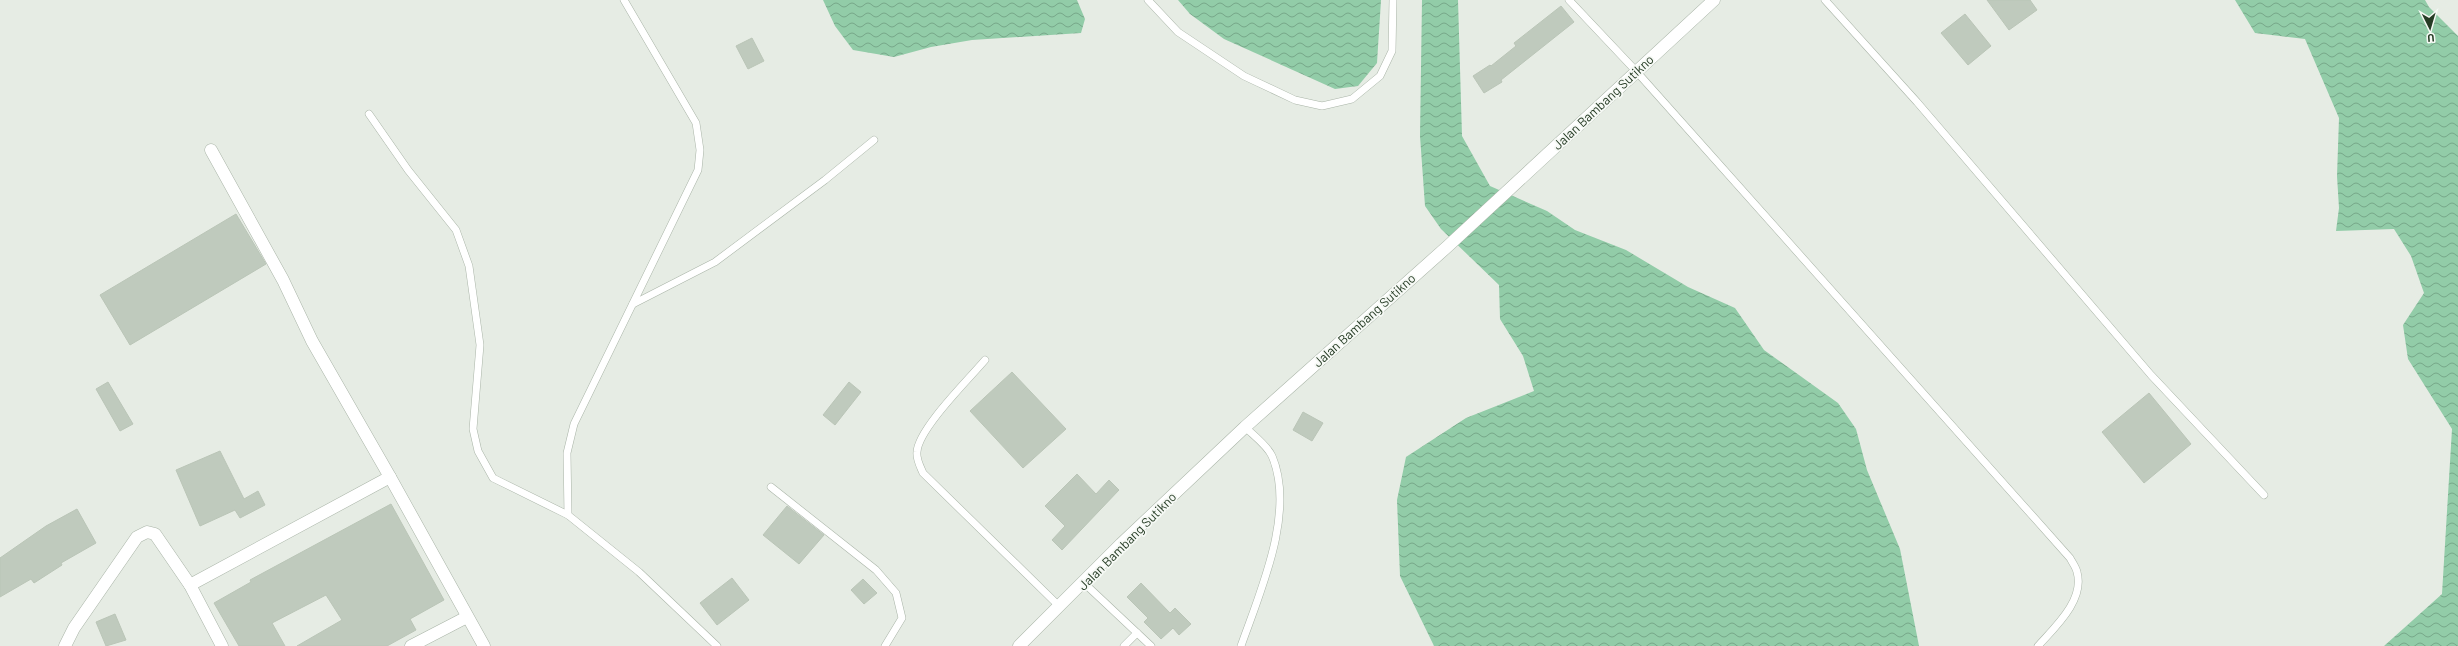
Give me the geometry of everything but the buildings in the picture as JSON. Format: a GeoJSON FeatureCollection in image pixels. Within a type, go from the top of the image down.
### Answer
{"type":"FeatureCollection","features":[{"type":"Feature","properties":{"kind":"street","name":"Jalan Bambang Sutikno"},"geometry":{"type":"LineString","coordinates":[[1019,646],[1245,427],[1448,246],[1714,0]]}},
{"type":"Feature","properties":{"kind":"street"},"geometry":{"type":"LineString","coordinates":[[211,150],[283,280],[312,341],[484,646]]}},
{"type":"Feature","properties":{"kind":"street"},"geometry":{"type":"LineString","coordinates":[[190,585],[390,477]]}},
{"type":"Feature","properties":{"kind":"street"},"geometry":{"type":"LineString","coordinates":[[65,646],[74,628],[141,534],[147,532],[156,534],[190,585],[222,646]]}},
{"type":"Feature","properties":{"kind":"street"},"geometry":{"type":"LineString","coordinates":[[410,646],[467,617]]}},
{"type":"Feature","properties":{"kind":"lane"},"geometry":{"type":"LineString","coordinates":[[568,515],[567,454],[574,424],[698,170],[700,150],[696,123],[624,0]]}},
{"type":"Feature","properties":{"kind":"lane"},"geometry":{"type":"LineString","coordinates":[[1148,0],[1178,32],[1244,76],[1295,100],[1322,106],[1352,99],[1380,76],[1392,51],[1393,0]]}},
{"type":"Feature","properties":{"kind":"lane"},"geometry":{"type":"LineString","coordinates":[[1569,0],[1636,71],[2070,558],[2077,572],[2078,587],[2074,599],[2061,620],[2038,646]]}},
{"type":"Feature","properties":{"kind":"lane"},"geometry":{"type":"LineString","coordinates":[[1825,0],[1917,102],[2151,375],[2264,495]]}},
{"type":"Feature","properties":{"kind":"lane"},"geometry":{"type":"LineString","coordinates":[[369,114],[408,170],[456,230],[469,266],[480,345],[473,429],[478,451],[493,478],[568,515],[640,572],[717,646]]}},
{"type":"Feature","properties":{"kind":"lane"},"geometry":{"type":"LineString","coordinates":[[633,304],[715,262],[825,180],[874,140]]}},
{"type":"Feature","properties":{"kind":"lane"},"geometry":{"type":"LineString","coordinates":[[985,360],[936,416],[922,437],[916,451],[918,462],[923,473],[1060,607]]}},
{"type":"Feature","properties":{"kind":"lane"},"geometry":{"type":"LineString","coordinates":[[1241,646],[1266,577],[1278,521],[1279,482],[1271,454],[1245,427]]}},
{"type":"Feature","properties":{"kind":"lane"},"geometry":{"type":"LineString","coordinates":[[771,487],[876,570],[896,593],[902,618],[885,646]]}},
{"type":"Feature","properties":{"kind":"lane"},"geometry":{"type":"LineString","coordinates":[[1084,583],[1151,646]]}},
{"type":"Feature","properties":{"kind":"lane"},"geometry":{"type":"LineString","coordinates":[[1125,646],[1137,633]]}},
{"type":"Feature","properties":{"kind":"water"},"geometry":{"type":"Polygon","coordinates":[[[823,0],[1077,0],[1085,19],[1081,33],[972,40],[931,47],[894,57],[853,50],[835,26],[823,0]]]}},
{"type":"Feature","properties":{"kind":"water"},"geometry":{"type":"Polygon","coordinates":[[[1178,0],[1381,0],[1377,63],[1358,86],[1335,89],[1224,39],[1190,14],[1178,0]]]}},
{"type":"Feature","properties":{"kind":"water"},"geometry":{"type":"Polygon","coordinates":[[[1422,0],[1458,0],[1462,136],[1490,186],[1547,211],[1575,230],[1626,250],[1688,287],[1735,308],[1764,350],[1838,403],[1856,429],[1867,470],[1900,549],[1919,646],[1434,646],[1400,576],[1397,500],[1406,457],[1466,418],[1534,391],[1523,356],[1500,319],[1499,285],[1441,229],[1425,206],[1420,136],[1422,0]]]}},
{"type":"Feature","properties":{"kind":"water"},"geometry":{"type":"Polygon","coordinates":[[[2235,0],[2425,0],[2429,7],[2458,36],[2458,646],[2384,646],[2442,594],[2452,429],[2408,359],[2403,325],[2424,293],[2411,256],[2394,229],[2336,231],[2339,208],[2337,176],[2339,118],[2305,39],[2255,33],[2235,0]]]}}]}
